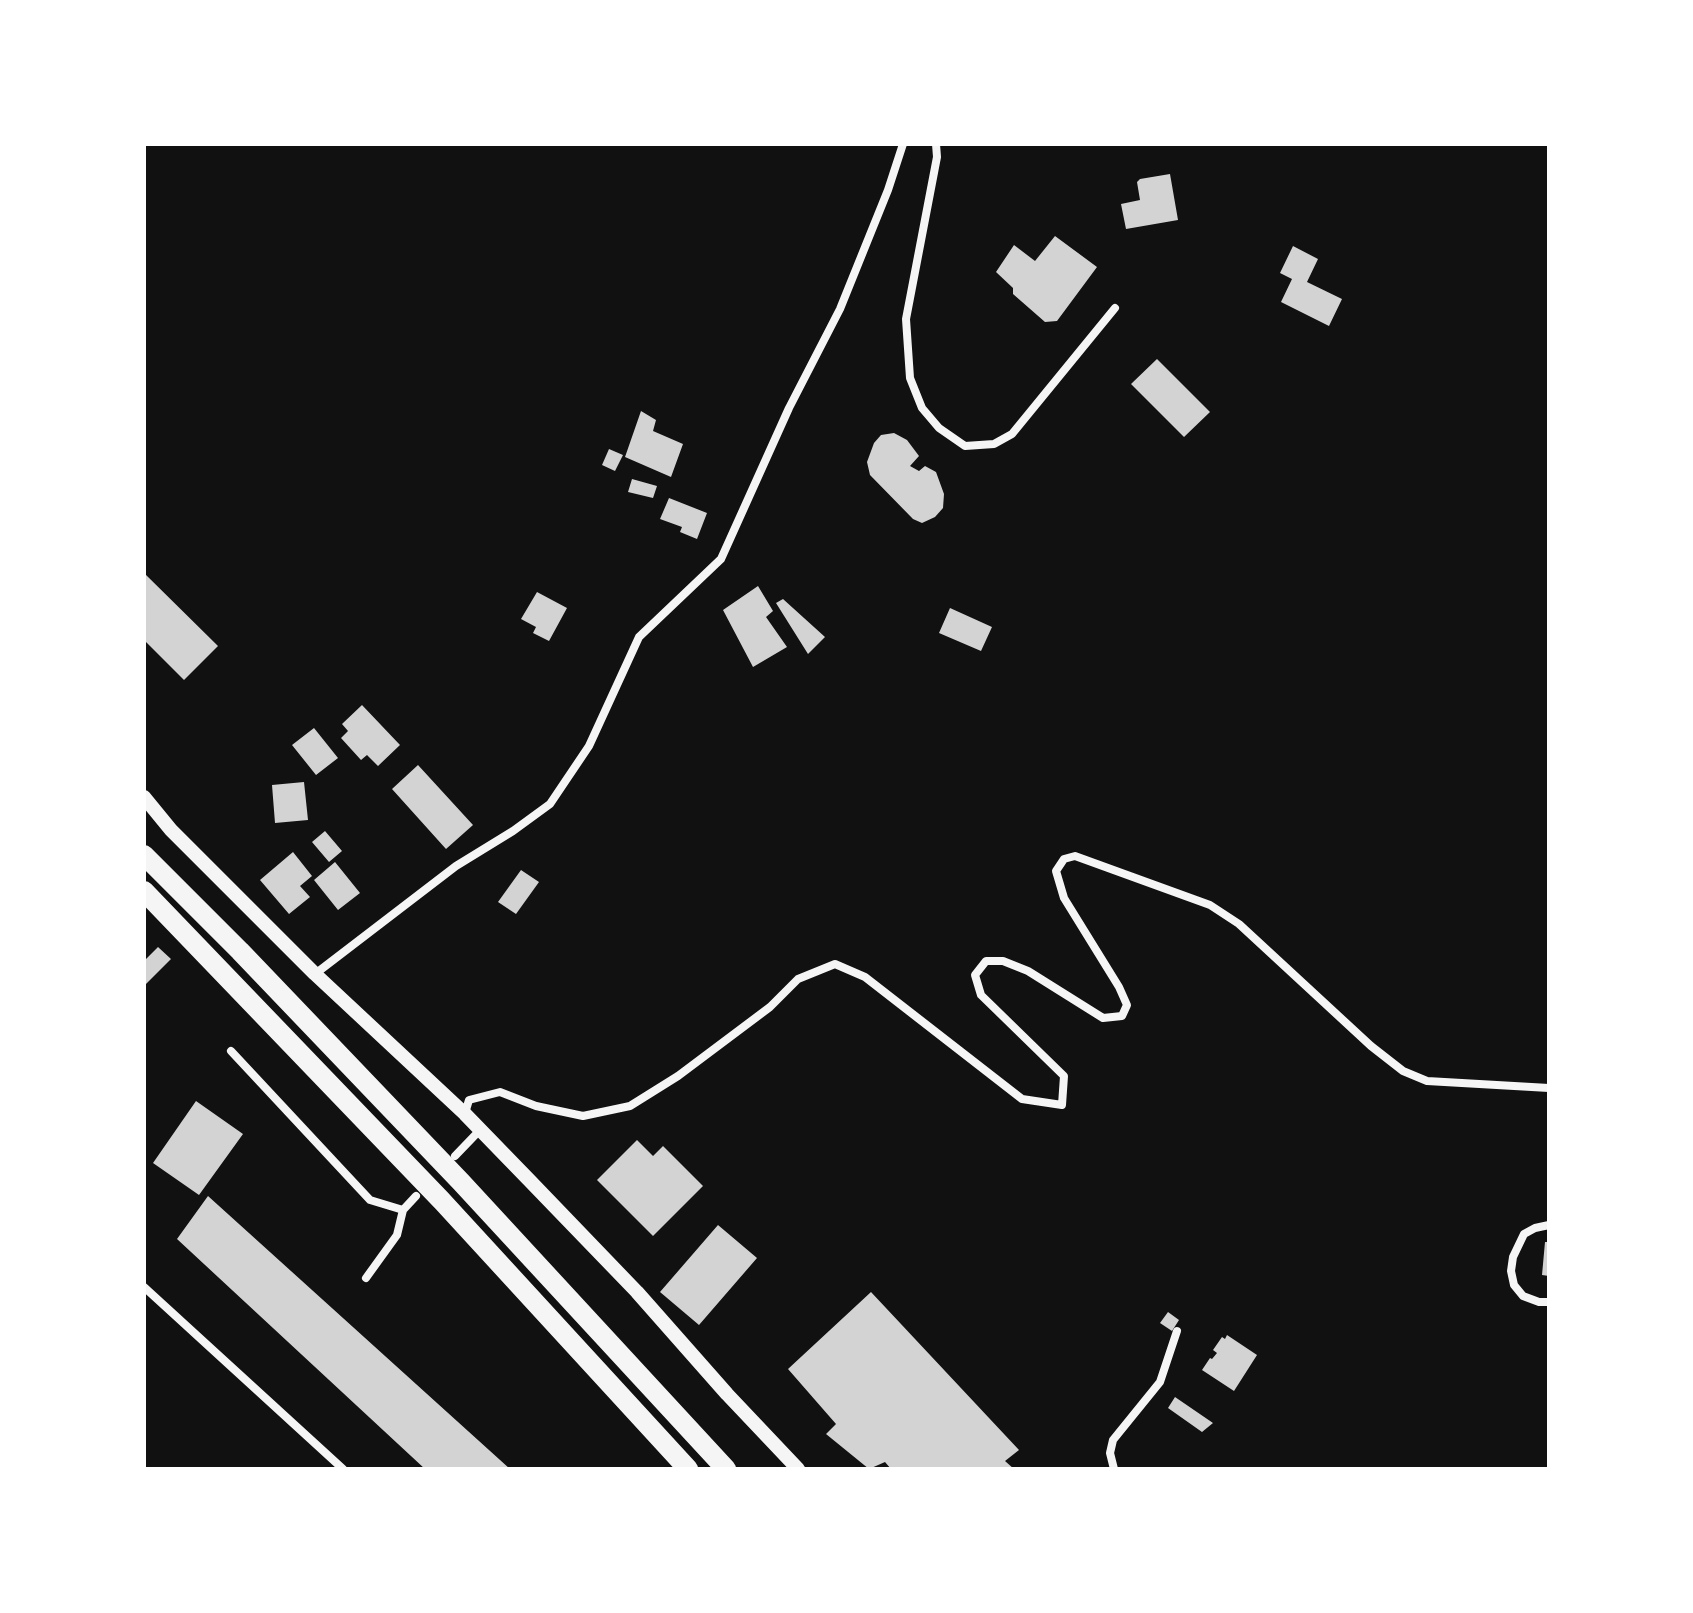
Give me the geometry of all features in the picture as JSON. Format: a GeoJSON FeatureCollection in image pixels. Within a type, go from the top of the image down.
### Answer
{"type":"FeatureCollection","features":[{"type":"Feature","properties":{"kind":"highway"},"geometry":{"type":"LineString","coordinates":[[144,855],[461,1182],[726,1469]]}},
{"type":"Feature","properties":{"kind":"highway"},"geometry":{"type":"LineString","coordinates":[[144,891],[442,1201],[688,1469]]}},
{"type":"Feature","properties":{"kind":"street"},"geometry":{"type":"LineString","coordinates":[[315,974],[456,866],[550,804],[589,746],[618,677],[639,637],[721,559],[789,408],[840,309],[903,144]]}},
{"type":"Feature","properties":{"kind":"street"},"geometry":{"type":"LineString","coordinates":[[936,144],[937,157],[906,319],[910,378],[922,408],[939,428],[965,446],[994,444],[1012,434],[1115,308]]}},
{"type":"Feature","properties":{"kind":"street"},"geometry":{"type":"LineString","coordinates":[[144,797],[171,830],[315,974],[465,1114],[637,1292],[798,1469]]}},
{"type":"Feature","properties":{"kind":"street"},"geometry":{"type":"LineString","coordinates":[[465,1114],[469,1100],[500,1092],[536,1106],[583,1116],[630,1106],[678,1076],[770,1007],[798,979],[835,964],[865,977],[1022,1099],[1062,1105],[1064,1076],[981,995],[975,975],[986,961],[1003,961],[1028,971],[1103,1018],[1122,1016],[1127,1005],[1119,987],[1064,898],[1056,871],[1064,859],[1075,856],[1210,905],[1239,924],[1371,1046],[1403,1071],[1427,1081],[1549,1088]]}},
{"type":"Feature","properties":{"kind":"street"},"geometry":{"type":"LineString","coordinates":[[231,1051],[370,1200],[403,1210]]}},
{"type":"Feature","properties":{"kind":"street"},"geometry":{"type":"LineString","coordinates":[[455,1156],[480,1130]]}},
{"type":"Feature","properties":{"kind":"street"},"geometry":{"type":"LineString","coordinates":[[366,1278],[397,1235],[403,1210],[416,1196]]}},
{"type":"Feature","properties":{"kind":"street"},"geometry":{"type":"LineString","coordinates":[[1549,1225],[1524,1234],[1513,1257],[1511,1271],[1514,1285],[1523,1296],[1549,1302]]}},
{"type":"Feature","properties":{"kind":"street"},"geometry":{"type":"LineString","coordinates":[[144,1287],[343,1469]]}},
{"type":"Feature","properties":{"kind":"street"},"geometry":{"type":"LineString","coordinates":[[1114,1469],[1110,1453],[1113,1440],[1160,1382],[1177,1331]]}},
{"type":"Feature","properties":{"kind":"building"},"geometry":{"type":"Polygon","coordinates":[[[1170,174],[1178,220],[1126,229],[1121,204],[1140,200],[1137,182],[1170,174]]]}},
{"type":"Feature","properties":{"kind":"building"},"geometry":{"type":"Polygon","coordinates":[[[1055,236],[1097,267],[1057,321],[1045,322],[1013,294],[1013,288],[996,272],[1014,245],[1035,261],[1055,236]]]}},
{"type":"Feature","properties":{"kind":"building"},"geometry":{"type":"Polygon","coordinates":[[[1293,246],[1318,259],[1307,282],[1342,299],[1329,326],[1281,302],[1292,279],[1280,273],[1293,246]]]}},
{"type":"Feature","properties":{"kind":"building"},"geometry":{"type":"Polygon","coordinates":[[[1157,359],[1210,412],[1184,437],[1131,384],[1157,359]]]}},
{"type":"Feature","properties":{"kind":"building"},"geometry":{"type":"Polygon","coordinates":[[[641,411],[656,420],[653,431],[683,444],[671,477],[625,457],[641,411]]]}},
{"type":"Feature","properties":{"kind":"building"},"geometry":{"type":"Polygon","coordinates":[[[894,433],[907,440],[919,456],[910,466],[919,471],[925,466],[936,472],[944,494],[943,508],[935,517],[922,523],[913,519],[870,475],[867,462],[874,443],[881,435],[894,433]]]}},
{"type":"Feature","properties":{"kind":"building"},"geometry":{"type":"Polygon","coordinates":[[[609,449],[623,455],[615,471],[602,465],[609,449]]]}},
{"type":"Feature","properties":{"kind":"building"},"geometry":{"type":"Polygon","coordinates":[[[632,479],[657,486],[653,498],[628,492],[632,479]]]}},
{"type":"Feature","properties":{"kind":"building"},"geometry":{"type":"Polygon","coordinates":[[[669,498],[707,513],[697,539],[680,532],[682,527],[660,519],[669,498]]]}},
{"type":"Feature","properties":{"kind":"building"},"geometry":{"type":"Polygon","coordinates":[[[144,573],[218,646],[184,680],[144,640],[144,573]]]}},
{"type":"Feature","properties":{"kind":"building"},"geometry":{"type":"Polygon","coordinates":[[[758,586],[773,611],[766,617],[787,647],[753,667],[723,610],[758,586]]]}},
{"type":"Feature","properties":{"kind":"building"},"geometry":{"type":"Polygon","coordinates":[[[537,592],[567,608],[549,641],[533,633],[536,627],[521,619],[537,592]]]}},
{"type":"Feature","properties":{"kind":"building"},"geometry":{"type":"Polygon","coordinates":[[[783,599],[825,637],[808,654],[776,603],[783,599]]]}},
{"type":"Feature","properties":{"kind":"building"},"geometry":{"type":"Polygon","coordinates":[[[950,608],[992,627],[981,651],[939,633],[950,608]]]}},
{"type":"Feature","properties":{"kind":"building"},"geometry":{"type":"Polygon","coordinates":[[[362,705],[400,745],[378,766],[367,755],[361,760],[341,738],[348,731],[342,724],[362,705]]]}},
{"type":"Feature","properties":{"kind":"building"},"geometry":{"type":"Polygon","coordinates":[[[314,728],[338,758],[316,775],[292,745],[314,728]]]}},
{"type":"Feature","properties":{"kind":"building"},"geometry":{"type":"Polygon","coordinates":[[[418,765],[473,825],[446,849],[392,789],[418,765]]]}},
{"type":"Feature","properties":{"kind":"building"},"geometry":{"type":"Polygon","coordinates":[[[304,782],[308,820],[275,823],[272,785],[304,782]]]}},
{"type":"Feature","properties":{"kind":"building"},"geometry":{"type":"Polygon","coordinates":[[[325,831],[342,851],[329,862],[312,842],[325,831]]]}},
{"type":"Feature","properties":{"kind":"building"},"geometry":{"type":"Polygon","coordinates":[[[293,852],[312,876],[300,886],[310,897],[289,914],[260,880],[293,852]]]}},
{"type":"Feature","properties":{"kind":"building"},"geometry":{"type":"Polygon","coordinates":[[[335,862],[360,893],[338,910],[314,880],[335,862]]]}},
{"type":"Feature","properties":{"kind":"building"},"geometry":{"type":"Polygon","coordinates":[[[521,870],[539,882],[516,914],[498,902],[521,870]]]}},
{"type":"Feature","properties":{"kind":"building"},"geometry":{"type":"Polygon","coordinates":[[[158,947],[171,959],[144,986],[144,961],[158,947]]]}},
{"type":"Feature","properties":{"kind":"building"},"geometry":{"type":"Polygon","coordinates":[[[196,1101],[243,1134],[199,1195],[153,1163],[196,1101]]]}},
{"type":"Feature","properties":{"kind":"building"},"geometry":{"type":"Polygon","coordinates":[[[637,1140],[653,1156],[663,1146],[703,1186],[653,1236],[597,1180],[637,1140]]]}},
{"type":"Feature","properties":{"kind":"building"},"geometry":{"type":"Polygon","coordinates":[[[208,1196],[510,1469],[425,1469],[177,1239],[208,1196]]]}},
{"type":"Feature","properties":{"kind":"building"},"geometry":{"type":"Polygon","coordinates":[[[718,1225],[757,1258],[699,1325],[660,1292],[718,1225]]]}},
{"type":"Feature","properties":{"kind":"building"},"geometry":{"type":"Polygon","coordinates":[[[1545,1242],[1549,1242],[1549,1276],[1542,1275],[1545,1242]]]}},
{"type":"Feature","properties":{"kind":"building"},"geometry":{"type":"Polygon","coordinates":[[[871,1292],[1019,1450],[1005,1461],[1014,1469],[891,1469],[885,1462],[869,1469],[826,1434],[836,1424],[788,1369],[871,1292]]]}},
{"type":"Feature","properties":{"kind":"building"},"geometry":{"type":"Polygon","coordinates":[[[1168,1312],[1179,1320],[1172,1331],[1160,1323],[1168,1312]]]}},
{"type":"Feature","properties":{"kind":"building"},"geometry":{"type":"Polygon","coordinates":[[[1227,1335],[1257,1355],[1234,1391],[1202,1370],[1217,1353],[1213,1350],[1222,1337],[1225,1339],[1227,1335]]]}},
{"type":"Feature","properties":{"kind":"building"},"geometry":{"type":"Polygon","coordinates":[[[1175,1397],[1213,1423],[1202,1432],[1168,1408],[1175,1397]]]}}]}
